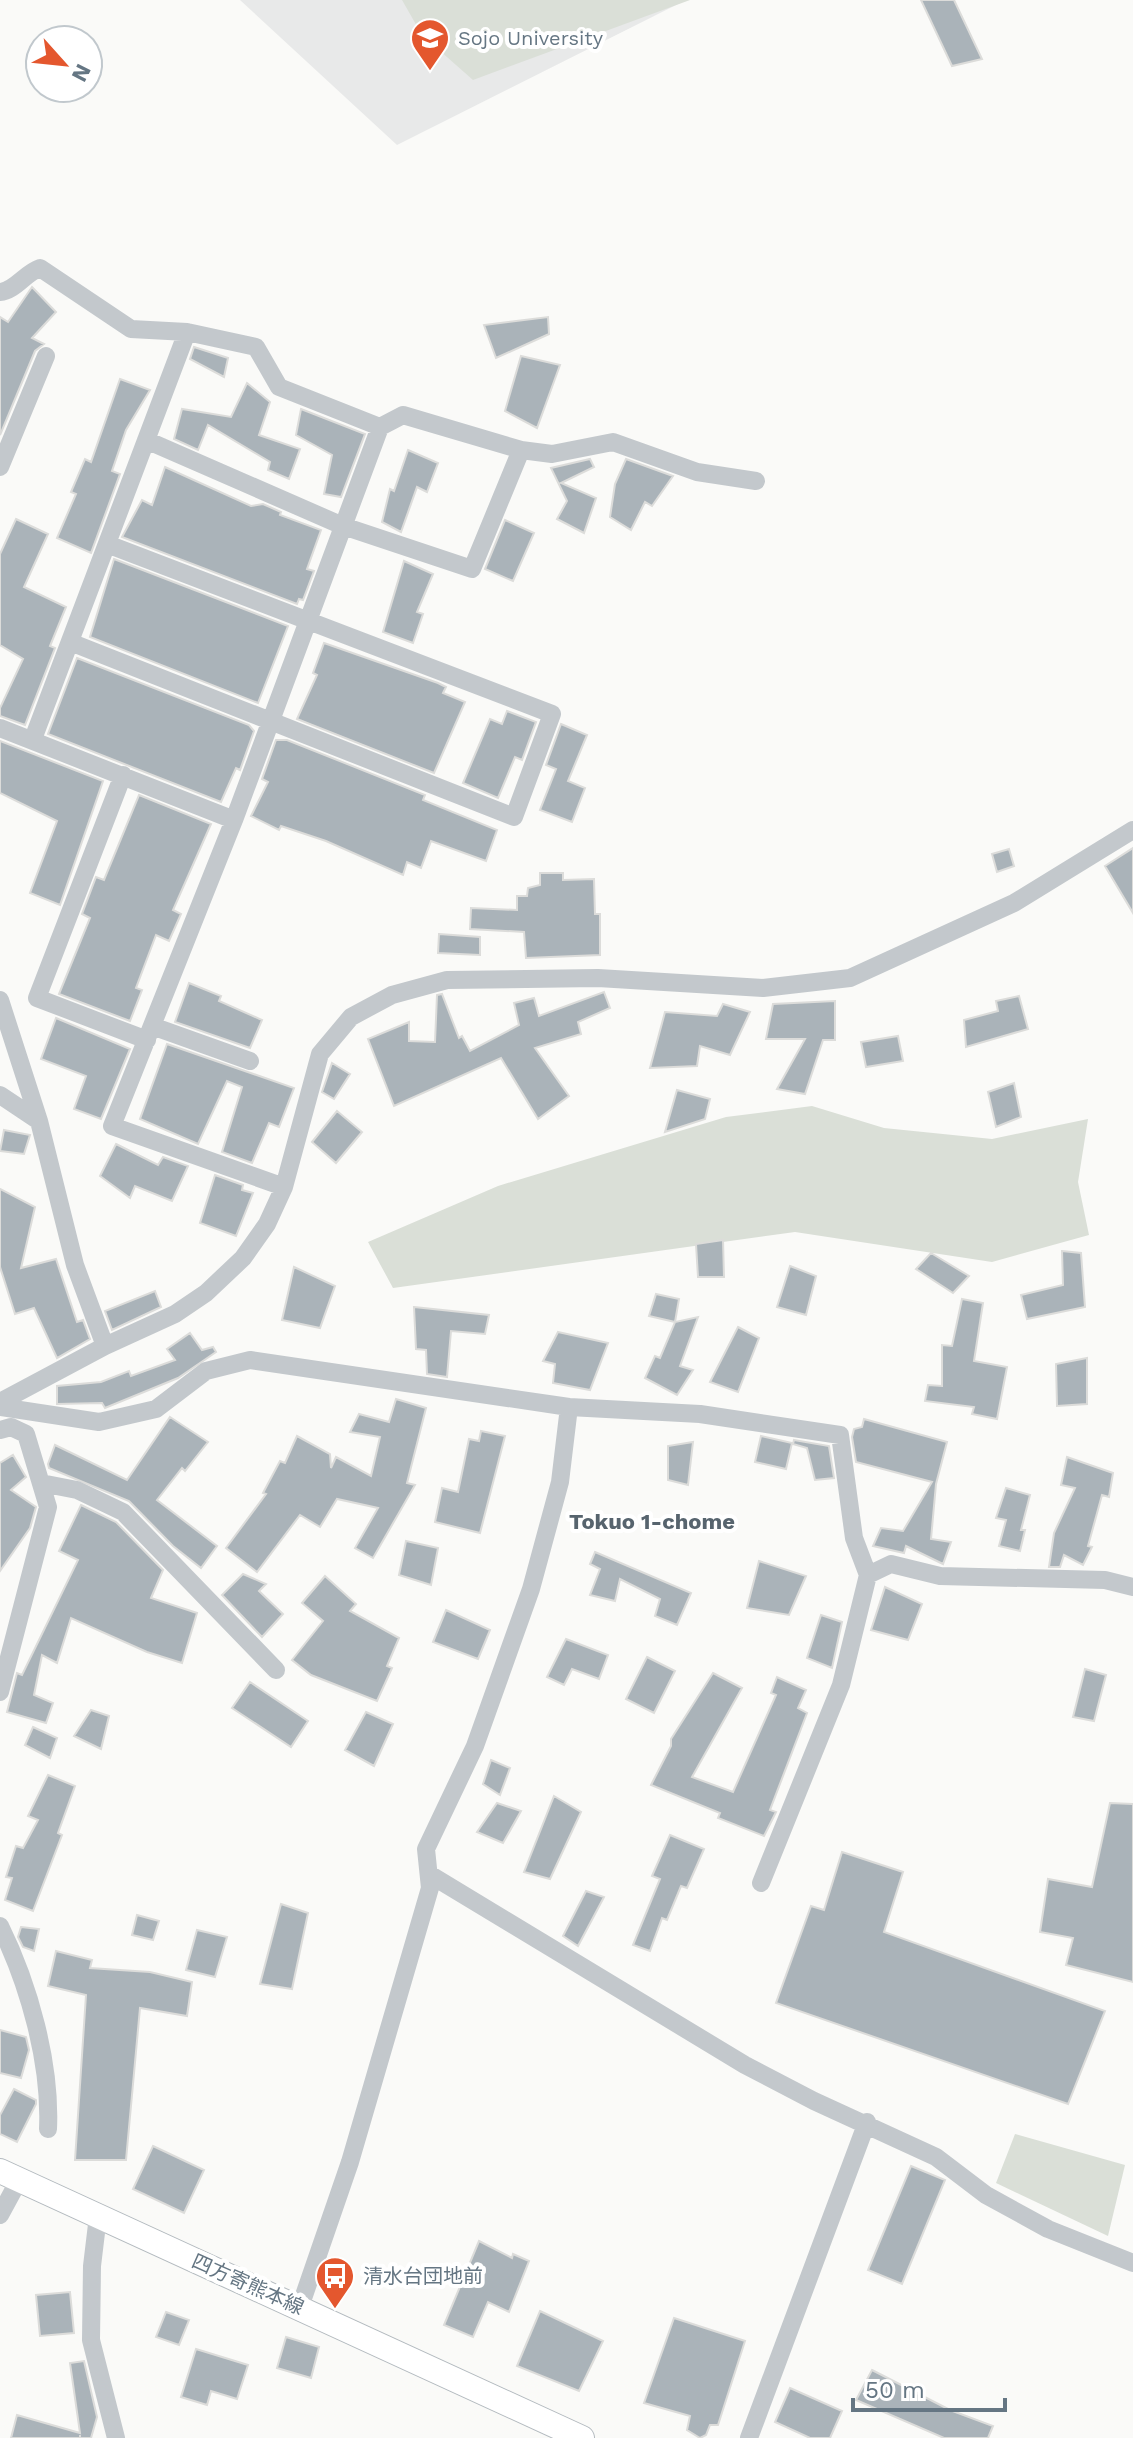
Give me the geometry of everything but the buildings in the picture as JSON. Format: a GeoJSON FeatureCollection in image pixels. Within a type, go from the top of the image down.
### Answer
{"type":"FeatureCollection","features":[{"type":"Feature","properties":{"kind":"main road","name":"四方寄熊本線"},"geometry":{"type":"LineString","coordinates":[[9,2176],[300,2307],[575,2436]]}},
{"type":"Feature","properties":{"kind":"street"},"geometry":{"type":"LineString","coordinates":[[0,292],[7,292],[29,271],[40,268],[131,329],[187,332],[256,347],[279,387],[380,427]]}},
{"type":"Feature","properties":{"kind":"street"},"geometry":{"type":"LineString","coordinates":[[33,739],[187,332]]}},
{"type":"Feature","properties":{"kind":"street"},"geometry":{"type":"LineString","coordinates":[[0,467],[46,356]]}},
{"type":"Feature","properties":{"kind":"street"},"geometry":{"type":"LineString","coordinates":[[284,1187],[112,1126],[234,820],[380,427],[403,415],[521,450],[552,454],[613,442],[697,472],[756,481]]}},
{"type":"Feature","properties":{"kind":"street"},"geometry":{"type":"LineString","coordinates":[[146,440],[343,526],[472,569],[521,450]]}},
{"type":"Feature","properties":{"kind":"street"},"geometry":{"type":"LineString","coordinates":[[70,642],[272,719],[514,817],[552,714],[107,544]]}},
{"type":"Feature","properties":{"kind":"street"},"geometry":{"type":"LineString","coordinates":[[0,728],[234,820]]}},
{"type":"Feature","properties":{"kind":"street"},"geometry":{"type":"LineString","coordinates":[[123,775],[37,998],[250,1061]]}},
{"type":"Feature","properties":{"kind":"street"},"geometry":{"type":"LineString","coordinates":[[0,1404],[105,1346],[175,1314],[206,1293],[243,1258],[267,1224],[284,1187],[306,1095],[320,1054],[351,1017],[392,995],[447,980],[598,978],[763,988],[850,978],[1014,903],[1133,830]]}},
{"type":"Feature","properties":{"kind":"street"},"geometry":{"type":"LineString","coordinates":[[0,1000],[39,1121],[75,1265],[105,1346]]}},
{"type":"Feature","properties":{"kind":"street"},"geometry":{"type":"LineString","coordinates":[[0,1095],[39,1121]]}},
{"type":"Feature","properties":{"kind":"street"},"geometry":{"type":"LineString","coordinates":[[0,1404],[99,1422],[156,1409],[206,1371],[250,1360],[569,1407],[700,1414],[840,1435],[854,1538],[868,1575],[841,1685],[761,1883]]}},
{"type":"Feature","properties":{"kind":"street"},"geometry":{"type":"LineString","coordinates":[[300,2307],[350,2162],[430,1888],[426,1849],[475,1746],[531,1589],[560,1482],[569,1407]]}},
{"type":"Feature","properties":{"kind":"street"},"geometry":{"type":"LineString","coordinates":[[0,1430],[11,1427],[26,1434],[48,1507],[0,1692]]}},
{"type":"Feature","properties":{"kind":"street"},"geometry":{"type":"LineString","coordinates":[[41,1483],[77,1490],[123,1512],[276,1670]]}},
{"type":"Feature","properties":{"kind":"street"},"geometry":{"type":"LineString","coordinates":[[868,1575],[891,1564],[940,1576],[1105,1580],[1133,1587]]}},
{"type":"Feature","properties":{"kind":"street"},"geometry":{"type":"LineString","coordinates":[[429,1874],[745,2065],[814,2101],[867,2122],[936,2157],[986,2195],[1048,2229],[1133,2263]]}},
{"type":"Feature","properties":{"kind":"street"},"geometry":{"type":"LineString","coordinates":[[0,1927],[15,1956],[38,2041],[50,2097],[48,2129]]}},
{"type":"Feature","properties":{"kind":"street"},"geometry":{"type":"LineString","coordinates":[[749,2438],[867,2122]]}},
{"type":"Feature","properties":{"kind":"street"},"geometry":{"type":"LineString","coordinates":[[0,2215],[9,2176]]}},
{"type":"Feature","properties":{"kind":"street"},"geometry":{"type":"LineString","coordinates":[[98,2216],[92,2266],[91,2340],[116,2438]]}},
{"type":"Feature","properties":{"kind":"shaded area","name":"Sojo University"},"geometry":{"type":"Polygon","coordinates":[[[240,0],[686,0],[397,145],[240,0]]]}},
{"type":"Feature","properties":{"kind":"shaded area"},"geometry":{"type":"Polygon","coordinates":[[[402,0],[690,0],[473,80],[422,35],[402,0]]]}},
{"type":"Feature","properties":{"kind":"shaded area"},"geometry":{"type":"Polygon","coordinates":[[[812,1106],[884,1128],[992,1139],[1088,1119],[1078,1182],[1089,1235],[992,1262],[795,1232],[393,1288],[368,1242],[498,1186],[726,1117],[812,1106]]]}},
{"type":"Feature","properties":{"kind":"shaded area"},"geometry":{"type":"Polygon","coordinates":[[[1015,2134],[1125,2165],[1108,2236],[996,2183],[1015,2134]]]}},
{"type":"Feature","properties":{"kind":"place","name":"Sojo University"},"geometry":{"type":"Point","coordinates":[430,72]}},
{"type":"Feature","properties":{"kind":"place","name":"清水台団地前"},"geometry":{"type":"Point","coordinates":[335,2310]}},
{"type":"Feature","properties":{"kind":"district","name":"Tokuo 1-chome"},"geometry":{"type":"Point","coordinates":[652,1521]}}]}
